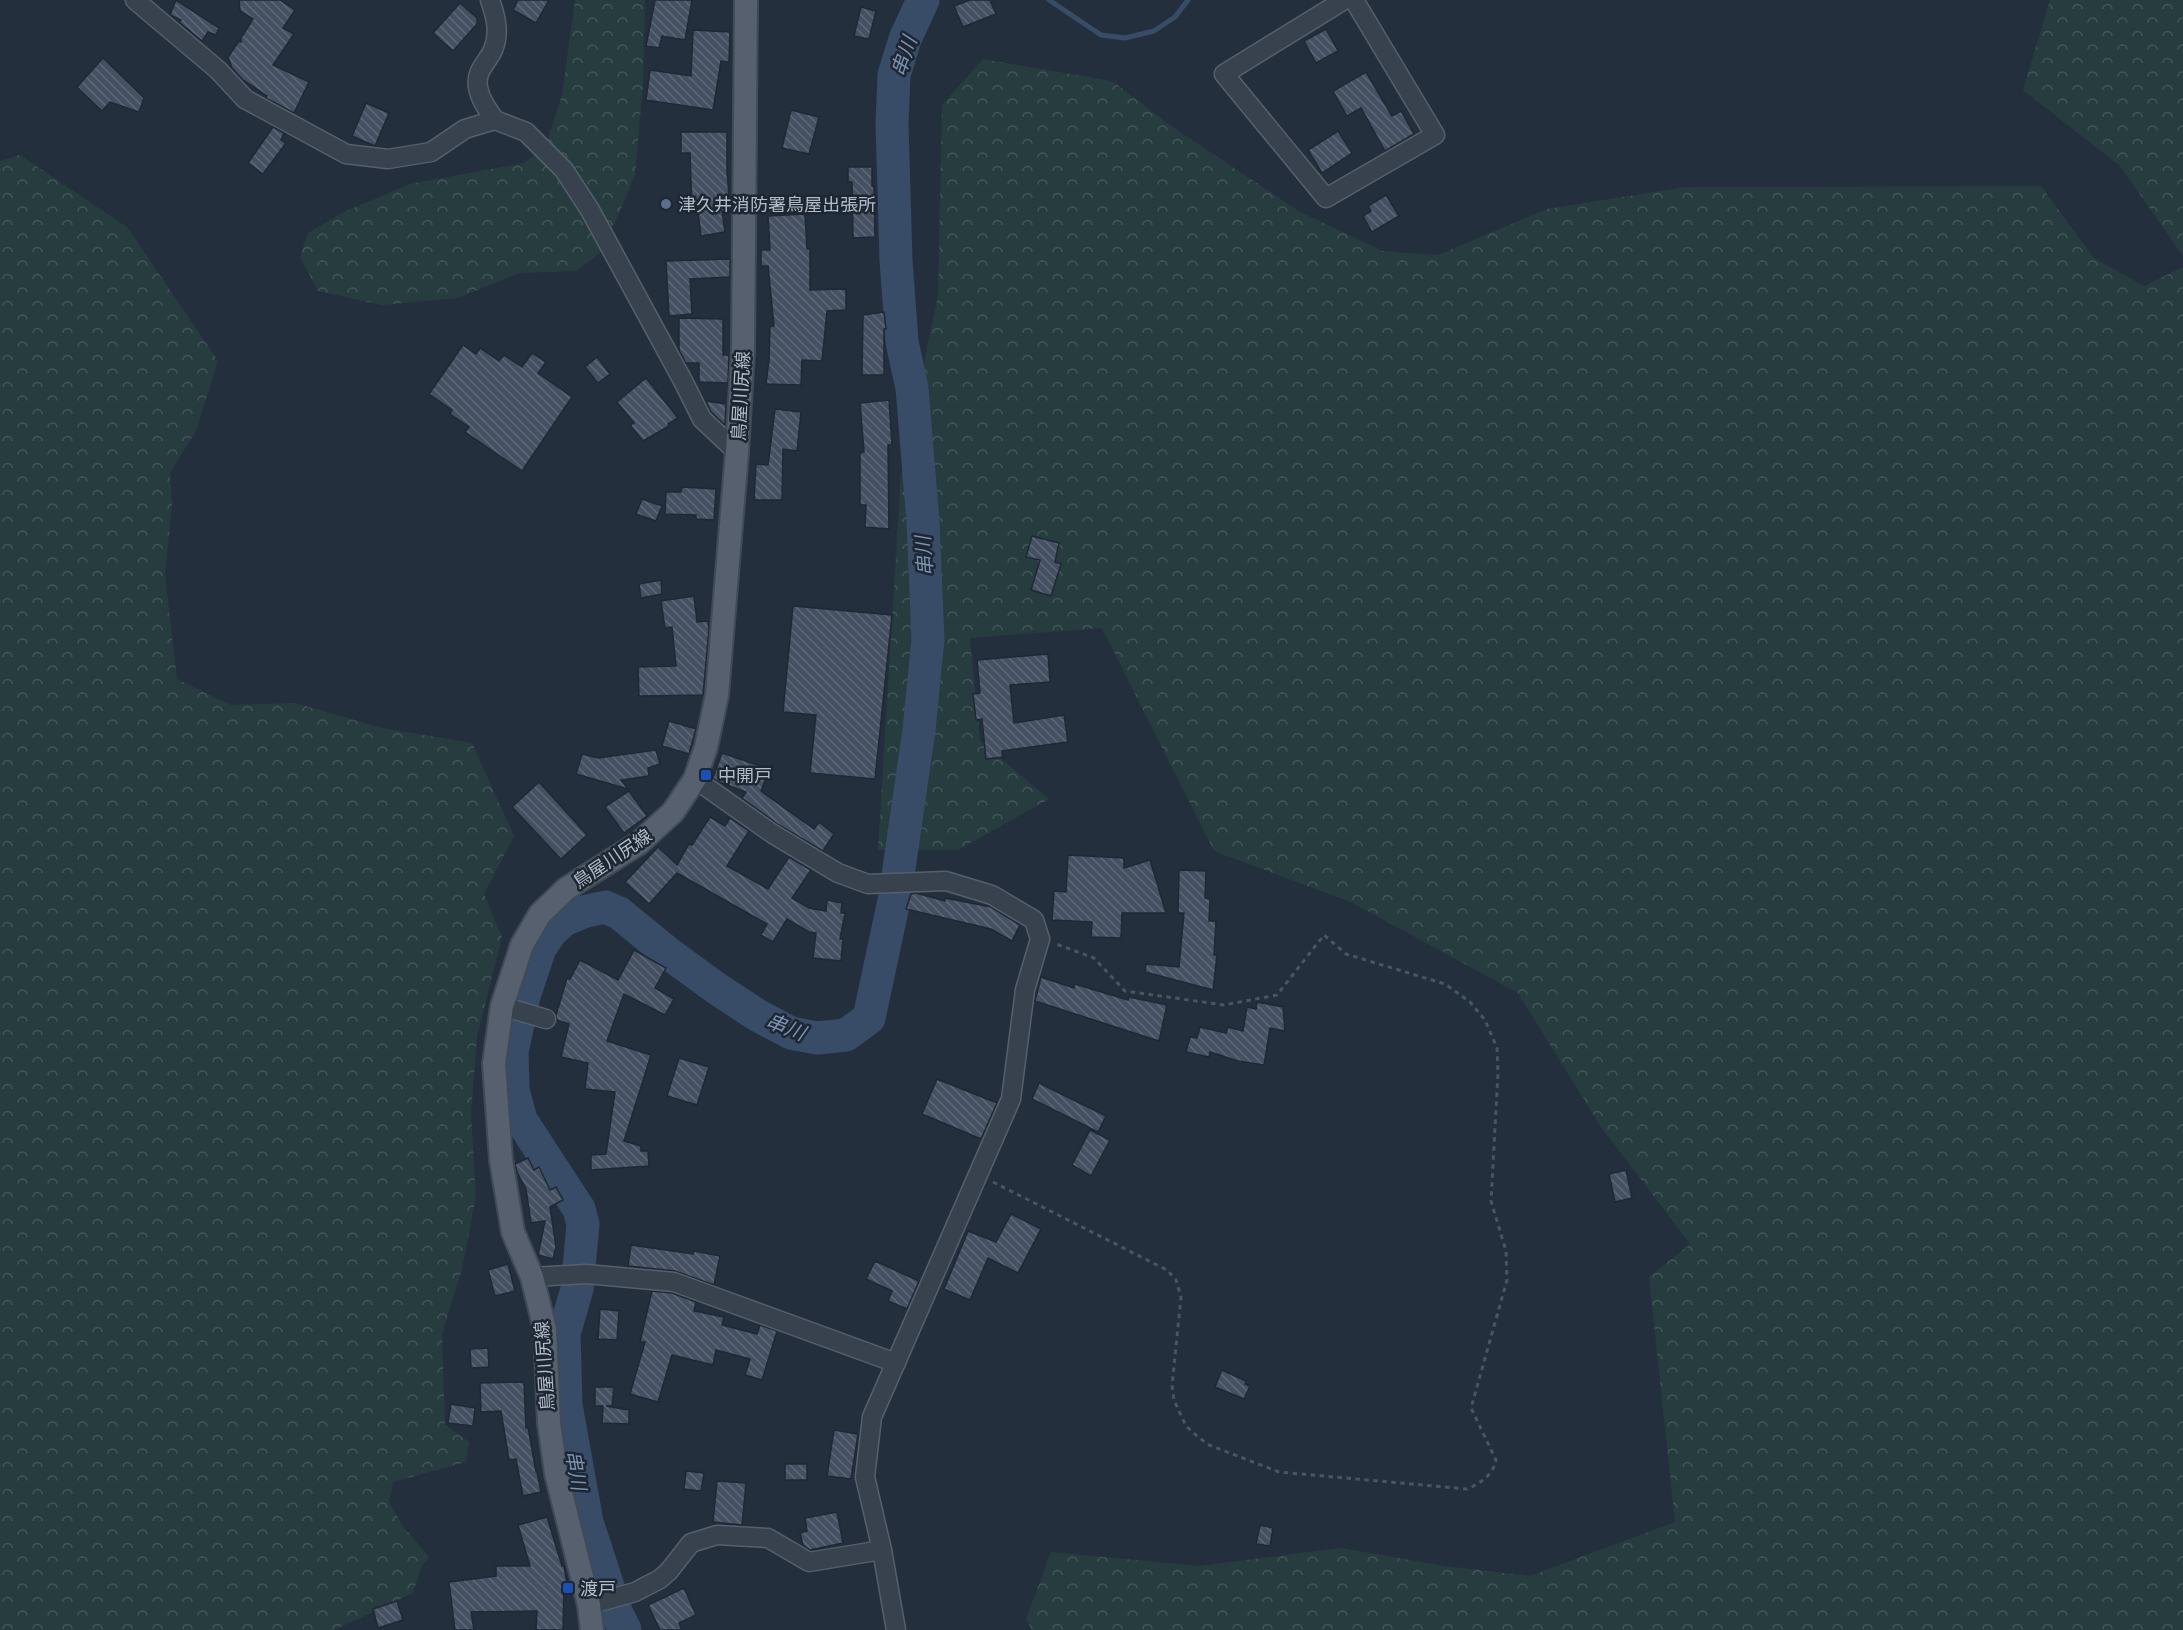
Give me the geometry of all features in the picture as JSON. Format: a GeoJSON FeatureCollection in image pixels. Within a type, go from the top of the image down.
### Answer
{"type":"FeatureCollection","features":[{"type":"Feature","properties":{"kind":"main road","name":"鳥屋川尻線"},"geometry":{"type":"LineString","coordinates":[[592,1630],[595,1604],[556,1473],[549,1423],[542,1276],[513,1232],[501,1160],[494,1064],[522,945],[540,914],[566,889],[639,843],[673,812],[695,779],[706,747],[717,695],[738,452],[743,351],[746,0]]}},
{"type":"Feature","properties":{"kind":"street"},"geometry":{"type":"LineString","coordinates":[[135,0],[218,70],[245,99],[346,154],[388,159],[431,152],[465,129],[495,120]]}},
{"type":"Feature","properties":{"kind":"street"},"geometry":{"type":"LineString","coordinates":[[490,0],[496,18],[497,34],[492,50],[479,70],[477,86],[483,102],[495,120],[526,132],[564,170],[590,210],[702,419],[738,452]]}},
{"type":"Feature","properties":{"kind":"street"},"geometry":{"type":"LineString","coordinates":[[1344,0],[1224,74],[1326,198],[1435,135],[1354,0]]}},
{"type":"Feature","properties":{"kind":"street"},"geometry":{"type":"LineString","coordinates":[[695,779],[773,834],[838,873],[868,884],[946,881],[992,895],[1034,920],[1040,939],[1024,990],[1011,1100],[872,1417],[865,1477],[882,1550],[896,1630]]}},
{"type":"Feature","properties":{"kind":"street"},"geometry":{"type":"LineString","coordinates":[[508,1008],[546,1019]]}},
{"type":"Feature","properties":{"kind":"street"},"geometry":{"type":"LineString","coordinates":[[542,1276],[586,1274],[674,1282],[897,1364]]}},
{"type":"Feature","properties":{"kind":"street"},"geometry":{"type":"LineString","coordinates":[[595,1604],[635,1592],[660,1579],[691,1543],[717,1535],[768,1538],[809,1562],[882,1550]]}},
{"type":"Feature","properties":{"kind":"path"},"geometry":{"type":"LineString","coordinates":[[979,1174],[1167,1270],[1176,1280],[1181,1297],[1172,1386],[1174,1400],[1186,1426],[1209,1445],[1279,1472],[1467,1489],[1487,1478],[1495,1467],[1496,1460],[1471,1408],[1507,1280],[1506,1251],[1491,1201],[1498,1073],[1497,1048],[1485,1020],[1470,1002],[1445,984],[1346,954],[1324,934],[1277,995],[1224,1005],[1125,992],[1094,958],[1040,939]]}},
{"type":"Feature","properties":{"kind":"green space"},"geometry":{"type":"Polygon","coordinates":[[[575,0],[645,0],[643,85],[635,175],[603,251],[576,271],[519,273],[458,298],[382,305],[318,291],[300,257],[308,233],[344,212],[410,184],[524,163],[545,147],[562,95],[575,0]]]}},
{"type":"Feature","properties":{"kind":"green space"},"geometry":{"type":"Polygon","coordinates":[[[2050,0],[2183,0],[2183,256],[2120,166],[2023,90],[2050,0]]]}},
{"type":"Feature","properties":{"kind":"green space"},"geometry":{"type":"Polygon","coordinates":[[[983,59],[1112,81],[1171,126],[1300,212],[1383,251],[1438,255],[1547,209],[1685,187],[2041,186],[2094,258],[2144,286],[2183,267],[2183,1630],[1032,1630],[1026,1619],[1051,1552],[1199,1566],[1341,1548],[1445,1566],[1530,1576],[1675,1522],[1649,1277],[1690,1244],[1601,1127],[1518,993],[1353,903],[1214,851],[1102,628],[970,638],[980,741],[1049,799],[958,850],[878,850],[901,474],[938,295],[942,105],[983,59]]]}},
{"type":"Feature","properties":{"kind":"green space"},"geometry":{"type":"Polygon","coordinates":[[[20,155],[128,228],[218,361],[196,431],[170,473],[172,506],[165,574],[177,679],[231,705],[295,703],[382,728],[472,743],[514,836],[484,894],[502,937],[477,1036],[471,1114],[476,1196],[462,1269],[442,1334],[445,1425],[469,1442],[466,1462],[393,1482],[389,1502],[402,1525],[429,1557],[421,1568],[413,1593],[334,1630],[0,1630],[0,161],[20,155]]]}},
{"type":"Feature","properties":{"kind":"building"},"geometry":{"type":"Polygon","coordinates":[[[176,0],[219,28],[216,35],[208,32],[202,41],[179,22],[181,20],[170,15],[176,0]]]}},
{"type":"Feature","properties":{"kind":"building"},"geometry":{"type":"Polygon","coordinates":[[[239,0],[280,0],[295,10],[283,28],[294,34],[273,65],[309,82],[294,113],[266,98],[267,96],[242,79],[232,68],[228,57],[239,41],[241,42],[241,38],[253,19],[240,11],[239,0]]]}},
{"type":"Feature","properties":{"kind":"building"},"geometry":{"type":"Polygon","coordinates":[[[518,0],[549,0],[536,23],[513,10],[518,0]]]}},
{"type":"Feature","properties":{"kind":"building"},"geometry":{"type":"Polygon","coordinates":[[[655,0],[692,0],[685,40],[662,36],[659,48],[646,46],[655,0]]]}},
{"type":"Feature","properties":{"kind":"building"},"geometry":{"type":"Polygon","coordinates":[[[970,0],[990,0],[996,14],[963,27],[954,6],[970,0]]]}},
{"type":"Feature","properties":{"kind":"building"},"geometry":{"type":"Polygon","coordinates":[[[460,3],[477,18],[477,24],[453,51],[433,33],[460,3]]]}},
{"type":"Feature","properties":{"kind":"building"},"geometry":{"type":"Polygon","coordinates":[[[861,7],[876,11],[869,39],[854,36],[861,7]]]}},
{"type":"Feature","properties":{"kind":"building"},"geometry":{"type":"Polygon","coordinates":[[[1326,29],[1338,51],[1316,63],[1304,41],[1326,29]]]}},
{"type":"Feature","properties":{"kind":"building"},"geometry":{"type":"Polygon","coordinates":[[[693,30],[730,32],[729,62],[721,61],[713,110],[646,100],[650,70],[691,76],[693,30]]]}},
{"type":"Feature","properties":{"kind":"building"},"geometry":{"type":"Polygon","coordinates":[[[103,58],[144,98],[139,112],[110,102],[102,111],[77,87],[103,58]]]}},
{"type":"Feature","properties":{"kind":"building"},"geometry":{"type":"Polygon","coordinates":[[[1366,72],[1392,116],[1401,111],[1414,134],[1385,151],[1361,108],[1347,116],[1333,91],[1366,72]]]}},
{"type":"Feature","properties":{"kind":"building"},"geometry":{"type":"Polygon","coordinates":[[[366,103],[389,113],[375,146],[352,136],[366,103]]]}},
{"type":"Feature","properties":{"kind":"building"},"geometry":{"type":"Polygon","coordinates":[[[791,110],[819,117],[809,154],[782,148],[791,110]]]}},
{"type":"Feature","properties":{"kind":"building"},"geometry":{"type":"Polygon","coordinates":[[[273,127],[284,133],[281,140],[286,143],[263,174],[248,163],[273,127]]]}},
{"type":"Feature","properties":{"kind":"building"},"geometry":{"type":"Polygon","coordinates":[[[1338,131],[1352,153],[1322,173],[1308,150],[1338,131]]]}},
{"type":"Feature","properties":{"kind":"building"},"geometry":{"type":"Polygon","coordinates":[[[681,132],[727,132],[730,210],[722,211],[725,232],[701,236],[698,212],[692,212],[690,153],[681,153],[681,132]]]}},
{"type":"Feature","properties":{"kind":"building"},"geometry":{"type":"Polygon","coordinates":[[[848,167],[872,167],[875,237],[853,238],[852,182],[848,182],[848,167]]]}},
{"type":"Feature","properties":{"kind":"building"},"geometry":{"type":"Polygon","coordinates":[[[1386,195],[1399,216],[1372,232],[1363,216],[1371,211],[1368,206],[1386,195]]]}},
{"type":"Feature","properties":{"kind":"building"},"geometry":{"type":"Polygon","coordinates":[[[805,214],[807,249],[810,249],[810,290],[846,289],[846,310],[827,311],[822,361],[802,360],[801,385],[766,384],[770,326],[774,326],[768,266],[761,266],[761,250],[770,250],[768,216],[805,214]]]}},
{"type":"Feature","properties":{"kind":"building"},"geometry":{"type":"Polygon","coordinates":[[[730,259],[730,277],[690,279],[692,314],[669,316],[666,261],[730,259]]]}},
{"type":"Feature","properties":{"kind":"building"},"geometry":{"type":"Polygon","coordinates":[[[884,312],[886,329],[884,329],[884,375],[862,375],[863,315],[884,312]]]}},
{"type":"Feature","properties":{"kind":"building"},"geometry":{"type":"Polygon","coordinates":[[[679,318],[723,319],[723,355],[729,355],[728,383],[699,382],[699,363],[686,363],[679,350],[679,318]]]}},
{"type":"Feature","properties":{"kind":"building"},"geometry":{"type":"Polygon","coordinates":[[[463,345],[476,354],[480,348],[499,361],[504,355],[522,367],[532,353],[546,362],[538,373],[572,397],[522,471],[465,432],[469,427],[450,414],[452,410],[429,394],[463,345]]]}},
{"type":"Feature","properties":{"kind":"building"},"geometry":{"type":"Polygon","coordinates":[[[597,357],[610,374],[598,383],[585,367],[597,357]]]}},
{"type":"Feature","properties":{"kind":"building"},"geometry":{"type":"Polygon","coordinates":[[[646,378],[678,418],[643,441],[630,425],[634,423],[617,402],[646,378]]]}},
{"type":"Feature","properties":{"kind":"building"},"geometry":{"type":"Polygon","coordinates":[[[889,400],[892,445],[888,445],[889,529],[865,527],[866,505],[860,505],[860,453],[864,452],[860,403],[889,400]]]}},
{"type":"Feature","properties":{"kind":"building"},"geometry":{"type":"Polygon","coordinates":[[[706,401],[726,404],[725,425],[711,412],[706,401]]]}},
{"type":"Feature","properties":{"kind":"building"},"geometry":{"type":"Polygon","coordinates":[[[775,409],[801,412],[797,451],[783,449],[782,500],[754,500],[756,464],[768,465],[775,409]]]}},
{"type":"Feature","properties":{"kind":"building"},"geometry":{"type":"Polygon","coordinates":[[[682,487],[716,489],[714,520],[696,519],[696,515],[665,514],[666,492],[681,492],[682,487]]]}},
{"type":"Feature","properties":{"kind":"building"},"geometry":{"type":"Polygon","coordinates":[[[642,499],[662,506],[656,521],[636,514],[642,499]]]}},
{"type":"Feature","properties":{"kind":"building"},"geometry":{"type":"Polygon","coordinates":[[[1032,536],[1059,543],[1055,562],[1061,564],[1051,596],[1031,590],[1040,560],[1026,557],[1032,536]]]}},
{"type":"Feature","properties":{"kind":"building"},"geometry":{"type":"Polygon","coordinates":[[[661,580],[662,594],[641,598],[639,584],[661,580]]]}},
{"type":"Feature","properties":{"kind":"building"},"geometry":{"type":"Polygon","coordinates":[[[694,596],[697,622],[708,621],[709,629],[703,695],[639,696],[638,667],[676,666],[672,627],[665,628],[661,601],[694,596]]]}},
{"type":"Feature","properties":{"kind":"building"},"geometry":{"type":"Polygon","coordinates":[[[793,606],[892,615],[875,779],[810,773],[816,715],[783,712],[793,606]]]}},
{"type":"Feature","properties":{"kind":"building"},"geometry":{"type":"Polygon","coordinates":[[[1048,654],[1050,682],[1010,685],[1014,723],[1064,715],[1068,742],[1002,751],[1003,757],[986,759],[982,719],[976,720],[973,694],[980,693],[977,660],[1048,654]]]}},
{"type":"Feature","properties":{"kind":"building"},"geometry":{"type":"Polygon","coordinates":[[[669,721],[696,729],[689,754],[662,746],[669,721]]]}},
{"type":"Feature","properties":{"kind":"building"},"geometry":{"type":"Polygon","coordinates":[[[656,750],[660,764],[648,768],[649,776],[621,780],[628,789],[576,774],[582,754],[598,758],[656,750]]]}},
{"type":"Feature","properties":{"kind":"building"},"geometry":{"type":"Polygon","coordinates":[[[722,753],[769,769],[761,791],[814,829],[819,822],[834,834],[823,851],[779,825],[742,798],[746,792],[713,778],[722,753]]]}},
{"type":"Feature","properties":{"kind":"building"},"geometry":{"type":"Polygon","coordinates":[[[539,782],[587,835],[561,859],[512,807],[539,782]]]}},
{"type":"Feature","properties":{"kind":"building"},"geometry":{"type":"Polygon","coordinates":[[[629,791],[647,816],[624,833],[605,807],[629,791]]]}},
{"type":"Feature","properties":{"kind":"building"},"geometry":{"type":"Polygon","coordinates":[[[710,817],[725,826],[730,818],[749,831],[727,866],[768,889],[789,857],[811,870],[792,898],[809,908],[826,911],[827,900],[842,903],[841,913],[845,913],[840,939],[843,939],[841,961],[813,958],[816,933],[809,932],[787,919],[773,942],[761,935],[767,924],[677,873],[649,904],[625,882],[658,847],[677,865],[689,844],[692,845],[710,817]]]}},
{"type":"Feature","properties":{"kind":"building"},"geometry":{"type":"Polygon","coordinates":[[[1068,855],[1124,858],[1124,868],[1150,860],[1166,913],[1122,913],[1121,938],[1091,937],[1092,922],[1052,920],[1054,891],[1066,892],[1068,855]]]}},
{"type":"Feature","properties":{"kind":"building"},"geometry":{"type":"Polygon","coordinates":[[[1179,870],[1206,871],[1205,898],[1210,899],[1209,921],[1216,921],[1214,955],[1217,955],[1213,990],[1145,972],[1146,964],[1179,967],[1184,913],[1178,913],[1179,870]]]}},
{"type":"Feature","properties":{"kind":"building"},"geometry":{"type":"Polygon","coordinates":[[[916,893],[945,901],[945,898],[991,907],[1020,925],[1012,941],[991,929],[906,909],[911,894],[916,893]]]}},
{"type":"Feature","properties":{"kind":"building"},"geometry":{"type":"Polygon","coordinates":[[[634,950],[666,968],[655,988],[674,999],[665,1015],[624,994],[607,1041],[651,1055],[624,1141],[641,1146],[641,1151],[648,1151],[649,1166],[591,1170],[591,1155],[606,1154],[615,1092],[585,1089],[588,1063],[561,1057],[569,1024],[557,1020],[556,1015],[567,978],[570,979],[580,960],[618,980],[634,950]]]}},
{"type":"Feature","properties":{"kind":"building"},"geometry":{"type":"Polygon","coordinates":[[[1041,977],[1074,988],[1075,984],[1128,1000],[1129,997],[1167,1005],[1159,1041],[1035,1001],[1041,977]]]}},
{"type":"Feature","properties":{"kind":"building"},"geometry":{"type":"Polygon","coordinates":[[[1257,1002],[1283,1007],[1285,1031],[1270,1028],[1264,1065],[1238,1061],[1210,1052],[1209,1057],[1186,1052],[1190,1037],[1197,1038],[1200,1027],[1226,1033],[1228,1027],[1243,1031],[1247,1007],[1256,1009],[1257,1002]]]}},
{"type":"Feature","properties":{"kind":"building"},"geometry":{"type":"Polygon","coordinates":[[[679,1058],[709,1067],[697,1105],[667,1096],[679,1058]]]}},
{"type":"Feature","properties":{"kind":"building"},"geometry":{"type":"Polygon","coordinates":[[[937,1079],[997,1103],[981,1139],[922,1114],[937,1079]]]}},
{"type":"Feature","properties":{"kind":"building"},"geometry":{"type":"Polygon","coordinates":[[[1039,1083],[1106,1116],[1098,1132],[1032,1099],[1039,1083]]]}},
{"type":"Feature","properties":{"kind":"building"},"geometry":{"type":"Polygon","coordinates":[[[1090,1130],[1110,1140],[1091,1176],[1072,1165],[1090,1130]]]}},
{"type":"Feature","properties":{"kind":"building"},"geometry":{"type":"Polygon","coordinates":[[[528,1158],[534,1170],[539,1167],[550,1190],[556,1187],[563,1200],[550,1207],[556,1247],[553,1259],[538,1255],[545,1221],[531,1223],[526,1189],[515,1164],[528,1158]]]}},
{"type":"Feature","properties":{"kind":"building"},"geometry":{"type":"Polygon","coordinates":[[[1626,1170],[1632,1198],[1615,1202],[1609,1174],[1626,1170]]]}},
{"type":"Feature","properties":{"kind":"building"},"geometry":{"type":"Polygon","coordinates":[[[1011,1214],[1041,1229],[1018,1273],[988,1258],[970,1300],[944,1289],[968,1231],[996,1242],[1011,1214]]]}},
{"type":"Feature","properties":{"kind":"building"},"geometry":{"type":"Polygon","coordinates":[[[631,1245],[720,1256],[714,1285],[675,1271],[628,1266],[631,1245]]]}},
{"type":"Feature","properties":{"kind":"building"},"geometry":{"type":"Polygon","coordinates":[[[875,1261],[919,1281],[907,1309],[888,1301],[892,1291],[866,1279],[875,1261]]]}},
{"type":"Feature","properties":{"kind":"building"},"geometry":{"type":"Polygon","coordinates":[[[508,1264],[515,1291],[495,1296],[488,1270],[508,1264]]]}},
{"type":"Feature","properties":{"kind":"building"},"geometry":{"type":"Polygon","coordinates":[[[652,1291],[672,1293],[696,1302],[694,1311],[724,1317],[722,1325],[757,1334],[760,1325],[777,1331],[762,1380],[745,1375],[750,1359],[716,1350],[713,1365],[672,1355],[658,1402],[630,1394],[645,1342],[640,1342],[652,1291]]]}},
{"type":"Feature","properties":{"kind":"building"},"geometry":{"type":"Polygon","coordinates":[[[600,1309],[619,1311],[617,1340],[598,1339],[600,1309]]]}},
{"type":"Feature","properties":{"kind":"building"},"geometry":{"type":"Polygon","coordinates":[[[488,1348],[489,1367],[471,1368],[470,1349],[488,1348]]]}},
{"type":"Feature","properties":{"kind":"building"},"geometry":{"type":"Polygon","coordinates":[[[1222,1370],[1246,1381],[1245,1384],[1250,1386],[1244,1399],[1215,1387],[1222,1370]]]}},
{"type":"Feature","properties":{"kind":"building"},"geometry":{"type":"Polygon","coordinates":[[[524,1382],[526,1428],[528,1427],[541,1492],[523,1496],[516,1459],[509,1460],[501,1411],[481,1412],[480,1383],[524,1382]]]}},
{"type":"Feature","properties":{"kind":"building"},"geometry":{"type":"Polygon","coordinates":[[[595,1387],[614,1387],[612,1406],[606,1406],[629,1410],[629,1424],[602,1423],[603,1406],[595,1406],[595,1387]]]}},
{"type":"Feature","properties":{"kind":"building"},"geometry":{"type":"Polygon","coordinates":[[[451,1404],[475,1408],[473,1426],[448,1423],[451,1404]]]}},
{"type":"Feature","properties":{"kind":"building"},"geometry":{"type":"Polygon","coordinates":[[[834,1430],[858,1434],[851,1479],[827,1476],[834,1430]]]}},
{"type":"Feature","properties":{"kind":"building"},"geometry":{"type":"Polygon","coordinates":[[[785,1464],[807,1464],[807,1480],[785,1480],[785,1464]]]}},
{"type":"Feature","properties":{"kind":"building"},"geometry":{"type":"Polygon","coordinates":[[[686,1471],[704,1473],[701,1491],[684,1489],[686,1471]]]}},
{"type":"Feature","properties":{"kind":"building"},"geometry":{"type":"Polygon","coordinates":[[[717,1481],[746,1483],[742,1525],[713,1522],[717,1481]]]}},
{"type":"Feature","properties":{"kind":"building"},"geometry":{"type":"Polygon","coordinates":[[[837,1512],[843,1543],[810,1550],[803,1545],[800,1533],[807,1531],[805,1518],[837,1512]]]}},
{"type":"Feature","properties":{"kind":"building"},"geometry":{"type":"Polygon","coordinates":[[[547,1517],[562,1566],[564,1566],[567,1583],[564,1583],[563,1630],[536,1630],[537,1611],[471,1612],[474,1630],[455,1630],[449,1582],[496,1576],[496,1566],[530,1566],[518,1525],[547,1517]]]}},
{"type":"Feature","properties":{"kind":"building"},"geometry":{"type":"Polygon","coordinates":[[[1260,1525],[1273,1528],[1270,1546],[1256,1544],[1260,1525]]]}},
{"type":"Feature","properties":{"kind":"building"},"geometry":{"type":"Polygon","coordinates":[[[684,1588],[696,1615],[679,1623],[682,1630],[660,1630],[648,1605],[684,1588]]]}},
{"type":"Feature","properties":{"kind":"building"},"geometry":{"type":"Polygon","coordinates":[[[397,1601],[403,1620],[378,1628],[373,1609],[397,1601]]]}},
{"type":"Feature","properties":{"kind":"waterway","name":"串川"},"geometry":{"type":"LineString","coordinates":[[625,1630],[617,1614],[587,1522],[566,1405],[564,1334],[577,1289],[583,1224],[579,1209],[521,1120],[513,1090],[512,1052],[524,996],[540,948],[551,932],[564,920],[583,912],[605,907],[619,913],[716,988],[757,1015],[791,1033],[817,1038],[846,1035],[869,1018],[895,896],[919,730],[928,639],[923,522],[912,388],[902,342],[896,260],[892,124],[894,75],[905,39],[923,0]]}},
{"type":"Feature","properties":{"kind":"waterway"},"geometry":{"type":"LineString","coordinates":[[1049,0],[1101,35],[1125,38],[1154,31],[1175,17],[1188,0]]}},
{"type":"Feature","properties":{"kind":"place","name":"津久井消防署鳥屋出張所"},"geometry":{"type":"Point","coordinates":[666,204]}},
{"type":"Feature","properties":{"kind":"place","name":"中開戸"},"geometry":{"type":"Point","coordinates":[706,775]}},
{"type":"Feature","properties":{"kind":"place","name":"渡戸"},"geometry":{"type":"Point","coordinates":[568,1588]}}]}
